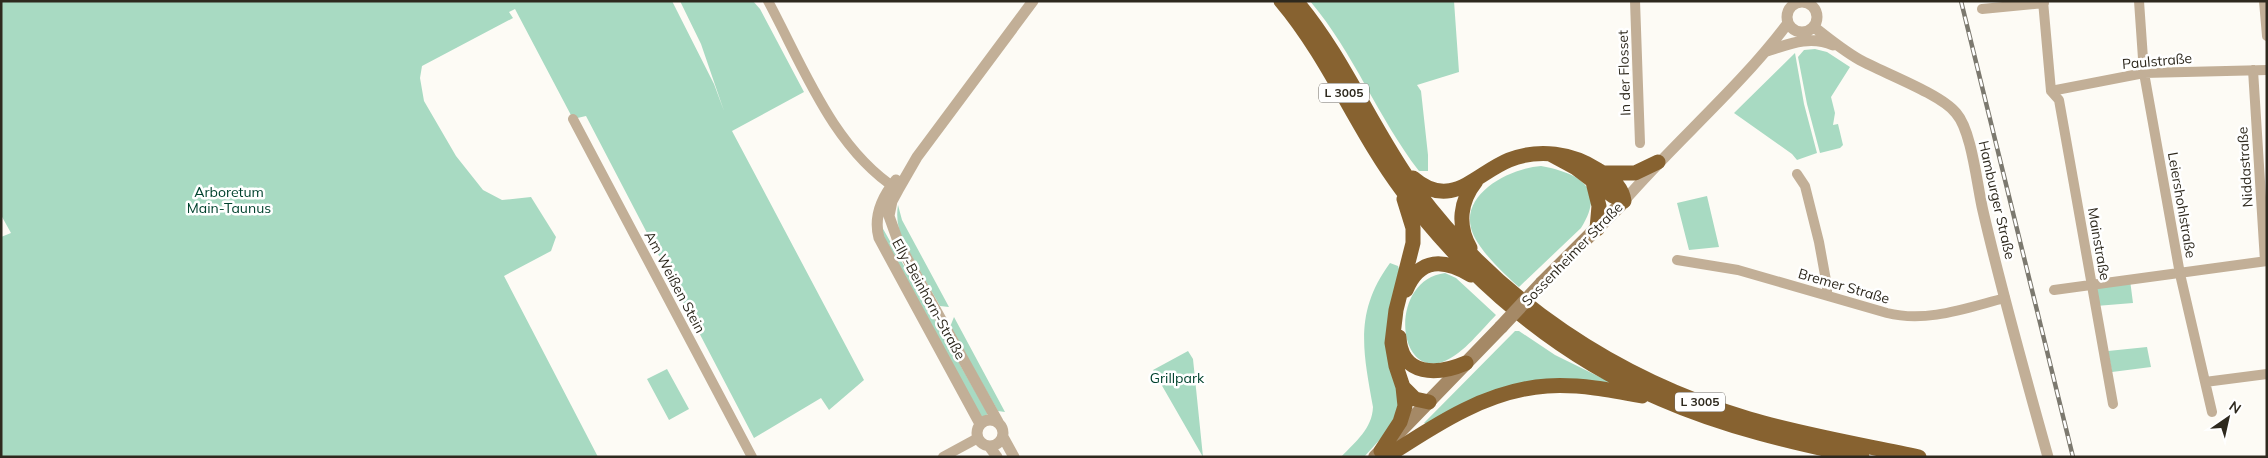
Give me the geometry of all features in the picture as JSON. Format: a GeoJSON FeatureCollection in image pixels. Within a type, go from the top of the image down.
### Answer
{"type":"FeatureCollection","features":[{"type":"Feature","properties":{"kind":"highway","name":"L 3005"},"geometry":{"type":"LineString","coordinates":[[1281,1],[1322,56],[1401,188],[1434,229],[1482,280],[1528,320],[1571,350],[1626,382],[1660,399],[1747,430],[1862,457]]}},
{"type":"Feature","properties":{"kind":"highway","name":"L 3005"},"geometry":{"type":"LineString","coordinates":[[1296,1],[1333,51],[1399,165],[1437,216],[1476,260],[1506,288],[1558,328],[1630,372],[1664,388],[1750,419],[1919,457]]}},
{"type":"Feature","properties":{"kind":"highway"},"geometry":{"type":"LineString","coordinates":[[1399,165],[1420,184],[1436,191],[1463,187],[1511,159],[1529,154],[1550,154],[1574,158],[1599,178],[1621,189],[1624,201]]}},
{"type":"Feature","properties":{"kind":"highway"},"geometry":{"type":"LineString","coordinates":[[1599,178],[1635,173],[1658,162]]}},
{"type":"Feature","properties":{"kind":"highway"},"geometry":{"type":"LineString","coordinates":[[1597,228],[1599,178]]}},
{"type":"Feature","properties":{"kind":"highway"},"geometry":{"type":"LineString","coordinates":[[1476,260],[1464,236],[1461,219],[1467,196],[1478,179]]}},
{"type":"Feature","properties":{"kind":"highway"},"geometry":{"type":"LineString","coordinates":[[1381,455],[1403,414],[1403,387],[1396,366],[1392,330],[1414,235],[1401,188]]}},
{"type":"Feature","properties":{"kind":"highway"},"geometry":{"type":"LineString","coordinates":[[1466,363],[1444,371],[1435,372],[1419,369],[1406,359],[1402,351],[1399,343],[1399,320],[1404,296],[1411,279],[1422,268],[1437,263],[1453,266],[1482,280]]}},
{"type":"Feature","properties":{"kind":"highway"},"geometry":{"type":"LineString","coordinates":[[1381,455],[1467,408],[1507,393],[1545,386],[1564,386],[1614,391],[1660,399]]}},
{"type":"Feature","properties":{"kind":"highway"},"geometry":{"type":"LineString","coordinates":[[1403,387],[1415,399],[1429,402]]}},
{"type":"Feature","properties":{"kind":"main road","name":"Sossenheimer Straße"},"geometry":{"type":"LineString","coordinates":[[1381,455],[1542,283],[1624,201]]}},
{"type":"Feature","properties":{"kind":"street"},"geometry":{"type":"LineString","coordinates":[[768,1],[838,131],[856,155],[894,188]]}},
{"type":"Feature","properties":{"kind":"street","name":"Elly-Beinhorn-Straße"},"geometry":{"type":"LineString","coordinates":[[980,424],[878,238],[876,227],[878,211],[1033,1]]}},
{"type":"Feature","properties":{"kind":"street","name":"In der Flosset"},"geometry":{"type":"LineString","coordinates":[[1635,1],[1640,143]]}},
{"type":"Feature","properties":{"kind":"street","name":"Sossenheimer Straße"},"geometry":{"type":"LineString","coordinates":[[1624,201],[1658,162],[1792,27],[1787,16],[1789,4],[1802,1],[1815,3],[1818,18],[1814,27]]}},
{"type":"Feature","properties":{"kind":"street","name":"Leiershohlstraße"},"geometry":{"type":"LineString","coordinates":[[2139,1],[2144,73],[2180,274],[2212,412]]}},
{"type":"Feature","properties":{"kind":"street"},"geometry":{"type":"LineString","coordinates":[[2264,1],[2267,36]]}},
{"type":"Feature","properties":{"kind":"street"},"geometry":{"type":"LineString","coordinates":[[1982,9],[2043,2],[2051,91]]}},
{"type":"Feature","properties":{"kind":"street"},"geometry":{"type":"LineString","coordinates":[[1792,27],[1806,32],[1814,27]]}},
{"type":"Feature","properties":{"kind":"street","name":"Hamburger Straße"},"geometry":{"type":"LineString","coordinates":[[1814,27],[1842,48],[1928,93],[1953,110],[1960,118],[1966,132],[1982,210],[2048,457]]}},
{"type":"Feature","properties":{"kind":"street"},"geometry":{"type":"LineString","coordinates":[[1767,51],[1796,41],[1812,39],[1842,48]]}},
{"type":"Feature","properties":{"kind":"street","name":"Niddastraße"},"geometry":{"type":"LineString","coordinates":[[2253,70],[2266,261]]}},
{"type":"Feature","properties":{"kind":"street","name":"Paulstraße"},"geometry":{"type":"LineString","coordinates":[[2051,91],[2144,73],[2267,70]]}},
{"type":"Feature","properties":{"kind":"street","name":"Mainstraße"},"geometry":{"type":"LineString","coordinates":[[2051,91],[2059,100],[2112,404]]}},
{"type":"Feature","properties":{"kind":"street","name":"Am Weißen Stein"},"geometry":{"type":"LineString","coordinates":[[573,119],[752,457]]}},
{"type":"Feature","properties":{"kind":"street"},"geometry":{"type":"LineString","coordinates":[[1797,174],[1806,186],[1819,242],[1827,295]]}},
{"type":"Feature","properties":{"kind":"street","name":"Elly-Beinhorn-Straße"},"geometry":{"type":"LineString","coordinates":[[894,188],[889,210],[894,234],[1002,427],[1003,437],[1014,457]]}},
{"type":"Feature","properties":{"kind":"street","name":"Bremer Straße"},"geometry":{"type":"LineString","coordinates":[[1677,260],[1738,270],[1908,317],[1939,314],[2005,298]]}},
{"type":"Feature","properties":{"kind":"street"},"geometry":{"type":"LineString","coordinates":[[2054,290],[2266,261]]}},
{"type":"Feature","properties":{"kind":"street"},"geometry":{"type":"LineString","coordinates":[[2205,382],[2267,374]]}},
{"type":"Feature","properties":{"kind":"street"},"geometry":{"type":"LineString","coordinates":[[997,457],[990,446],[978,438],[977,431],[980,424],[986,420],[998,422]]}},
{"type":"Feature","properties":{"kind":"street"},"geometry":{"type":"LineString","coordinates":[[990,446],[999,442],[1003,437]]}},
{"type":"Feature","properties":{"kind":"street"},"geometry":{"type":"LineString","coordinates":[[943,457],[978,438]]}},
{"type":"Feature","properties":{"kind":"green space","name":"Arboretum Main-Taunus"},"geometry":{"type":"Polygon","coordinates":[[[1,1],[672,1],[714,84],[724,111],[701,44],[680,1],[753,1],[760,9],[804,92],[732,131],[864,380],[829,410],[821,398],[754,438],[586,116],[573,119],[515,9],[509,12],[513,18],[422,66],[420,78],[424,101],[456,156],[483,190],[502,200],[531,197],[556,237],[551,251],[504,276],[598,457],[1,457],[1,237],[11,233],[1,215],[1,1]]]}},
{"type":"Feature","properties":{"kind":"green space"},"geometry":{"type":"Polygon","coordinates":[[[1310,1],[1454,1],[1459,72],[1417,85],[1421,91],[1428,171],[1419,171],[1404,151],[1340,42],[1310,1]]]}},
{"type":"Feature","properties":{"kind":"green space"},"geometry":{"type":"Polygon","coordinates":[[[1815,49],[1827,52],[1850,67],[1831,97],[1835,113],[1833,125],[1838,124],[1843,145],[1840,148],[1820,153],[1807,104],[1798,57],[1804,50],[1815,49]]]}},
{"type":"Feature","properties":{"kind":"green space"},"geometry":{"type":"Polygon","coordinates":[[[1795,53],[1804,104],[1817,153],[1797,160],[1792,154],[1734,113],[1795,53]]]}},
{"type":"Feature","properties":{"kind":"green space"},"geometry":{"type":"Polygon","coordinates":[[[1541,166],[1567,173],[1577,178],[1585,184],[1590,192],[1591,202],[1588,214],[1581,228],[1519,287],[1491,260],[1478,244],[1471,228],[1470,215],[1474,203],[1492,184],[1517,171],[1541,166]]]}},
{"type":"Feature","properties":{"kind":"green space"},"geometry":{"type":"Polygon","coordinates":[[[1707,196],[1719,247],[1689,250],[1677,203],[1707,196]]]}},
{"type":"Feature","properties":{"kind":"green space"},"geometry":{"type":"Polygon","coordinates":[[[898,205],[902,220],[949,307],[940,306],[903,241],[898,223],[898,205]]]}},
{"type":"Feature","properties":{"kind":"green space"},"geometry":{"type":"Polygon","coordinates":[[[882,227],[988,414],[980,419],[882,237],[882,227]]]}},
{"type":"Feature","properties":{"kind":"green space"},"geometry":{"type":"Polygon","coordinates":[[[1390,263],[1398,266],[1399,269],[1399,403],[1393,425],[1364,457],[1341,457],[1362,434],[1372,415],[1373,407],[1364,350],[1366,315],[1371,298],[1390,263]]]}},
{"type":"Feature","properties":{"kind":"green space"},"geometry":{"type":"Polygon","coordinates":[[[1445,273],[1456,278],[1496,315],[1459,353],[1445,361],[1429,363],[1416,357],[1408,344],[1405,327],[1407,309],[1414,293],[1427,280],[1445,273]]]}},
{"type":"Feature","properties":{"kind":"green space"},"geometry":{"type":"Polygon","coordinates":[[[2130,280],[2133,303],[2096,306],[2092,285],[2130,280]]]}},
{"type":"Feature","properties":{"kind":"green space"},"geometry":{"type":"Polygon","coordinates":[[[954,317],[1005,412],[998,411],[950,327],[954,317]]]}},
{"type":"Feature","properties":{"kind":"green space"},"geometry":{"type":"Polygon","coordinates":[[[1515,331],[1519,331],[1555,355],[1620,387],[1545,381],[1428,425],[1424,423],[1515,331]]]}},
{"type":"Feature","properties":{"kind":"green space"},"geometry":{"type":"Polygon","coordinates":[[[2147,347],[2151,367],[2112,372],[2108,351],[2147,347]]]}},
{"type":"Feature","properties":{"kind":"green space","name":"Grillpark"},"geometry":{"type":"Polygon","coordinates":[[[1188,351],[1193,359],[1203,457],[1153,370],[1188,351]]]}},
{"type":"Feature","properties":{"kind":"green space"},"geometry":{"type":"Polygon","coordinates":[[[667,369],[689,409],[669,420],[647,379],[667,369]]]}},
{"type":"Feature","properties":{"kind":"railway"},"geometry":{"type":"LineString","coordinates":[[1961,1],[2073,457]]}}]}
